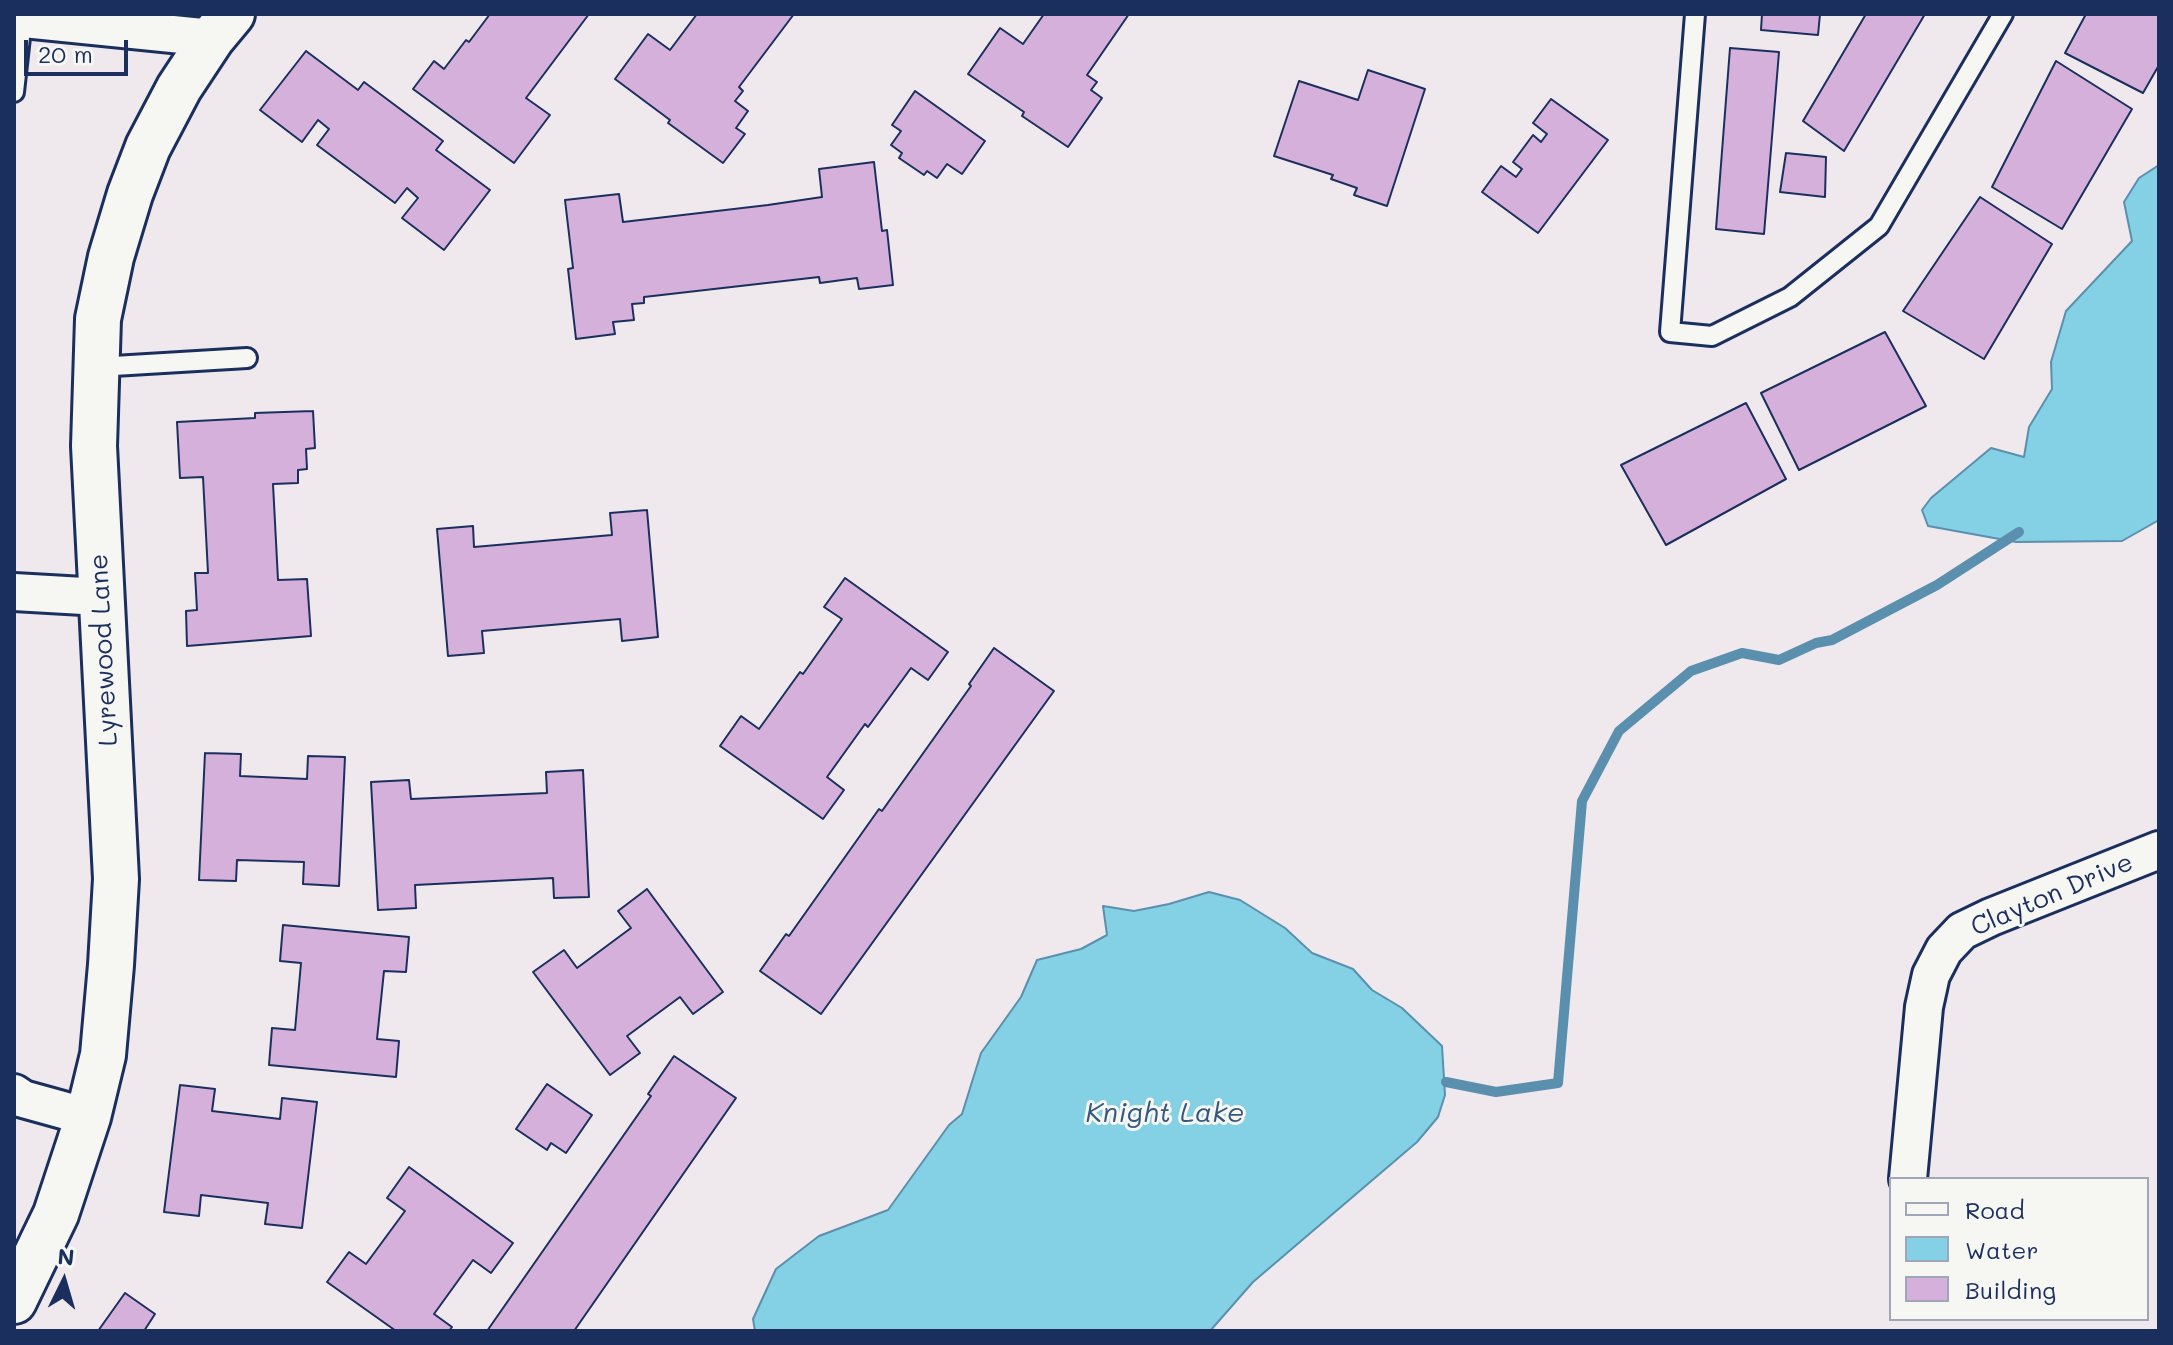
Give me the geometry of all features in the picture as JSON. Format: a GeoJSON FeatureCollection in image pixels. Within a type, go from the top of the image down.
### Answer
{"type":"FeatureCollection","features":[{"type":"Feature","properties":{"kind":"street"},"geometry":{"type":"LineString","coordinates":[[18,18],[222,26]]}},
{"type":"Feature","properties":{"kind":"street","name":"Lyrewood Lane"},"geometry":{"type":"LineString","coordinates":[[14,1301],[56,1214],[88,1117],[103,1055],[116,879],[94,446],[94,367],[98,319],[111,257],[130,194],[154,135],[179,88],[222,26]]}},
{"type":"Feature","properties":{"kind":"street"},"geometry":{"type":"LineString","coordinates":[[14,592],[101,597]]}},
{"type":"Feature","properties":{"kind":"street","name":"Clayton Drive"},"geometry":{"type":"LineString","coordinates":[[1908,1177],[1924,1007],[1931,975],[1944,950],[1962,931],[1991,917],[2159,850]]}},
{"type":"Feature","properties":{"kind":"street"},"geometry":{"type":"LineString","coordinates":[[14,1093],[23,1099],[88,1117]]}},
{"type":"Feature","properties":{"kind":"lane"},"geometry":{"type":"LineString","coordinates":[[1695,14],[1670,332],[1712,336],[1790,297],[1879,226],[2003,14]]}},
{"type":"Feature","properties":{"kind":"lane"},"geometry":{"type":"LineString","coordinates":[[14,92],[18,18]]}},
{"type":"Feature","properties":{"kind":"lane"},"geometry":{"type":"LineString","coordinates":[[94,367],[247,358]]}},
{"type":"Feature","properties":{"kind":"water"},"geometry":{"type":"Polygon","coordinates":[[[2159,165],[2159,520],[2122,541],[2016,542],[1928,526],[1922,510],[1931,498],[1991,448],[2024,457],[2029,427],[2052,389],[2051,362],[2066,311],[2132,241],[2124,202],[2139,178],[2159,165]]]}},
{"type":"Feature","properties":{"kind":"water","name":"Knight Lake"},"geometry":{"type":"Polygon","coordinates":[[[1209,892],[1240,900],[1285,928],[1312,953],[1353,969],[1372,990],[1402,1008],[1442,1046],[1445,1095],[1438,1117],[1417,1142],[1253,1282],[1210,1331],[755,1331],[753,1319],[776,1269],[819,1236],[888,1210],[949,1125],[962,1114],[981,1053],[1021,997],[1037,960],[1081,949],[1107,935],[1103,906],[1134,911],[1209,892]]]}},
{"type":"Feature","properties":{"kind":"building"},"geometry":{"type":"Polygon","coordinates":[[[490,14],[589,14],[526,98],[550,115],[514,163],[413,89],[434,61],[444,69],[490,14]]]}},
{"type":"Feature","properties":{"kind":"building"},"geometry":{"type":"Polygon","coordinates":[[[697,14],[794,14],[739,87],[743,91],[735,101],[748,111],[736,128],[745,134],[723,163],[615,79],[648,34],[670,50],[697,14]]]}},
{"type":"Feature","properties":{"kind":"building"},"geometry":{"type":"Polygon","coordinates":[[[1044,14],[1129,14],[1087,75],[1097,82],[1091,90],[1102,98],[1068,147],[968,74],[1000,28],[1023,44],[1044,14]]]}},
{"type":"Feature","properties":{"kind":"building"},"geometry":{"type":"Polygon","coordinates":[[[1762,14],[1820,14],[1818,35],[1761,30],[1762,14]]]}},
{"type":"Feature","properties":{"kind":"building"},"geometry":{"type":"Polygon","coordinates":[[[1866,14],[1925,14],[1844,151],[1803,121],[1866,14]]]}},
{"type":"Feature","properties":{"kind":"building"},"geometry":{"type":"Polygon","coordinates":[[[2086,14],[2159,14],[2159,65],[2143,93],[2065,53],[2086,14]]]}},
{"type":"Feature","properties":{"kind":"building"},"geometry":{"type":"Polygon","coordinates":[[[1730,48],[1779,52],[1764,234],[1716,229],[1730,48]]]}},
{"type":"Feature","properties":{"kind":"building"},"geometry":{"type":"Polygon","coordinates":[[[306,51],[358,90],[364,82],[443,141],[436,150],[490,190],[444,250],[402,218],[418,198],[407,188],[395,203],[317,145],[329,129],[318,120],[302,142],[260,110],[306,51]]]}},
{"type":"Feature","properties":{"kind":"building"},"geometry":{"type":"Polygon","coordinates":[[[2056,61],[2132,109],[2062,229],[1992,187],[2056,61]]]}},
{"type":"Feature","properties":{"kind":"building"},"geometry":{"type":"Polygon","coordinates":[[[1368,70],[1425,89],[1387,206],[1354,195],[1357,188],[1331,179],[1333,175],[1274,156],[1299,81],[1358,100],[1368,70]]]}},
{"type":"Feature","properties":{"kind":"building"},"geometry":{"type":"Polygon","coordinates":[[[915,91],[985,141],[962,174],[947,164],[937,178],[927,171],[924,175],[899,158],[902,153],[891,145],[901,131],[892,125],[915,91]]]}},
{"type":"Feature","properties":{"kind":"building"},"geometry":{"type":"Polygon","coordinates":[[[1551,99],[1608,140],[1538,233],[1482,192],[1501,166],[1516,177],[1522,169],[1513,162],[1533,135],[1541,142],[1547,134],[1533,123],[1551,99]]]}},
{"type":"Feature","properties":{"kind":"building"},"geometry":{"type":"Polygon","coordinates":[[[1786,153],[1826,157],[1825,197],[1780,192],[1786,153]]]}},
{"type":"Feature","properties":{"kind":"building"},"geometry":{"type":"Polygon","coordinates":[[[874,162],[882,231],[887,230],[893,285],[859,289],[857,278],[820,283],[819,277],[644,297],[644,303],[632,304],[634,320],[613,322],[615,334],[576,339],[568,269],[573,268],[565,200],[619,194],[623,222],[768,205],[822,197],[819,169],[874,162]]]}},
{"type":"Feature","properties":{"kind":"building"},"geometry":{"type":"Polygon","coordinates":[[[1980,197],[2052,244],[1984,359],[1903,311],[1980,197]]]}},
{"type":"Feature","properties":{"kind":"building"},"geometry":{"type":"Polygon","coordinates":[[[1885,332],[1926,406],[1799,470],[1761,393],[1885,332]]]}},
{"type":"Feature","properties":{"kind":"building"},"geometry":{"type":"Polygon","coordinates":[[[1746,403],[1786,479],[1666,545],[1621,465],[1746,403]]]}},
{"type":"Feature","properties":{"kind":"building"},"geometry":{"type":"Polygon","coordinates":[[[313,411],[315,448],[306,449],[307,469],[298,470],[298,483],[273,484],[278,580],[307,579],[311,636],[187,646],[186,611],[197,610],[195,573],[208,573],[203,477],[180,478],[177,422],[255,418],[255,413],[313,411]]]}},
{"type":"Feature","properties":{"kind":"building"},"geometry":{"type":"Polygon","coordinates":[[[647,510],[658,637],[622,641],[620,619],[482,631],[484,653],[448,656],[437,529],[473,526],[474,547],[612,535],[610,513],[647,510]]]}},
{"type":"Feature","properties":{"kind":"building"},"geometry":{"type":"Polygon","coordinates":[[[845,578],[948,652],[928,680],[911,668],[868,727],[865,724],[827,777],[844,790],[823,819],[720,746],[741,716],[759,729],[800,672],[803,674],[842,619],[824,607],[845,578]]]}},
{"type":"Feature","properties":{"kind":"building"},"geometry":{"type":"Polygon","coordinates":[[[994,648],[1054,691],[821,1014],[760,971],[786,934],[789,936],[879,809],[882,811],[971,686],[969,684],[994,648]]]}},
{"type":"Feature","properties":{"kind":"building"},"geometry":{"type":"Polygon","coordinates":[[[205,753],[241,754],[240,776],[307,779],[308,756],[345,757],[339,886],[303,884],[304,862],[237,860],[236,881],[199,880],[205,753]]]}},
{"type":"Feature","properties":{"kind":"building"},"geometry":{"type":"Polygon","coordinates":[[[583,770],[589,897],[554,898],[553,878],[415,885],[416,908],[378,910],[371,782],[409,780],[411,799],[547,793],[546,772],[583,770]]]}},
{"type":"Feature","properties":{"kind":"building"},"geometry":{"type":"Polygon","coordinates":[[[647,889],[723,992],[693,1014],[680,997],[627,1036],[640,1053],[610,1075],[533,972],[564,950],[577,968],[631,928],[618,911],[647,889]]]}},
{"type":"Feature","properties":{"kind":"building"},"geometry":{"type":"Polygon","coordinates":[[[283,925],[409,937],[406,972],[384,971],[377,1039],[399,1041],[396,1077],[269,1065],[272,1028],[295,1030],[301,963],[280,961],[283,925]]]}},
{"type":"Feature","properties":{"kind":"building"},"geometry":{"type":"Polygon","coordinates":[[[674,1056],[736,1098],[574,1331],[487,1331],[651,1096],[648,1094],[674,1056]]]}},
{"type":"Feature","properties":{"kind":"building"},"geometry":{"type":"Polygon","coordinates":[[[547,1084],[592,1115],[566,1153],[551,1143],[547,1150],[516,1129],[547,1084]]]}},
{"type":"Feature","properties":{"kind":"building"},"geometry":{"type":"Polygon","coordinates":[[[180,1085],[215,1089],[212,1111],[280,1119],[282,1098],[317,1102],[302,1228],[265,1224],[268,1203],[201,1195],[199,1216],[164,1212],[180,1085]]]}},
{"type":"Feature","properties":{"kind":"building"},"geometry":{"type":"Polygon","coordinates":[[[409,1167],[513,1243],[491,1273],[473,1260],[434,1314],[452,1327],[449,1331],[396,1331],[327,1282],[349,1252],[366,1264],[405,1211],[387,1198],[409,1167]]]}},
{"type":"Feature","properties":{"kind":"building"},"geometry":{"type":"Polygon","coordinates":[[[125,1293],[155,1314],[144,1331],[98,1331],[125,1293]]]}},
{"type":"Feature","properties":{"kind":"waterway"},"geometry":{"type":"LineString","coordinates":[[1446,1082],[1496,1092],[1558,1083],[1582,801],[1619,731],[1691,671],[1742,653],[1779,660],[1816,643],[1832,640],[1937,585],[2019,532]]}}]}
